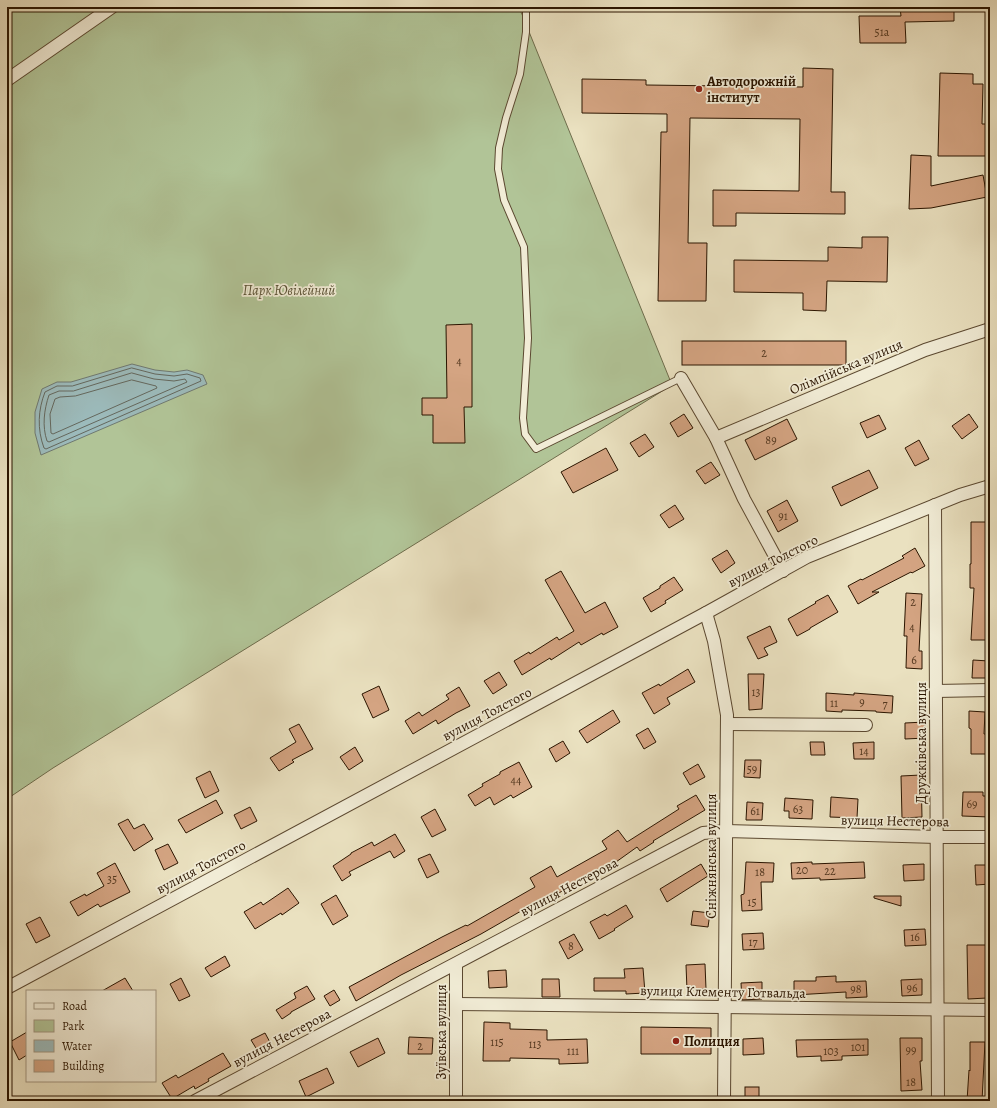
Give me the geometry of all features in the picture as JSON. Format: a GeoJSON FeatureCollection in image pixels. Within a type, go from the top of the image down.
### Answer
{"type":"FeatureCollection","features":[{"type":"Feature","properties":{"kind":"street"},"geometry":{"type":"LineString","coordinates":[[7,80],[112,7]]}},
{"type":"Feature","properties":{"kind":"street","name":"Олімпійська вулиця"},"geometry":{"type":"LineString","coordinates":[[716,438],[925,350],[990,329]]}},
{"type":"Feature","properties":{"kind":"street"},"geometry":{"type":"LineString","coordinates":[[681,378],[716,438],[744,499],[783,571]]}},
{"type":"Feature","properties":{"kind":"street","name":"вулиця Толстого"},"geometry":{"type":"LineString","coordinates":[[7,988],[807,558],[960,494],[990,486]]}},
{"type":"Feature","properties":{"kind":"street","name":"Дружківська вулиця"},"geometry":{"type":"LineString","coordinates":[[935,505],[938,1101]]}},
{"type":"Feature","properties":{"kind":"street","name":"Сніжнянська вулиця"},"geometry":{"type":"LineString","coordinates":[[706,613],[714,641],[727,715],[726,1007],[724,1101]]}},
{"type":"Feature","properties":{"kind":"street"},"geometry":{"type":"LineString","coordinates":[[936,691],[990,690]]}},
{"type":"Feature","properties":{"kind":"street"},"geometry":{"type":"LineString","coordinates":[[727,724],[866,725]]}},
{"type":"Feature","properties":{"kind":"street","name":"вулиця Нестерова"},"geometry":{"type":"LineString","coordinates":[[194,1101],[704,833],[726,831],[937,837],[990,837]]}},
{"type":"Feature","properties":{"kind":"street","name":"Зуївська вулиця"},"geometry":{"type":"LineString","coordinates":[[456,964],[456,1101]]}},
{"type":"Feature","properties":{"kind":"street","name":"вулиця Клементу Готвальда"},"geometry":{"type":"LineString","coordinates":[[456,1004],[990,1010]]}},
{"type":"Feature","properties":{"kind":"lane"},"geometry":{"type":"LineString","coordinates":[[526,7],[526,32],[520,74],[506,118],[499,148],[498,169],[504,200],[524,247],[528,338],[523,418],[525,434],[536,448],[681,378]]}},
{"type":"Feature","properties":{"kind":"green space","name":"Парк Ювілейний"},"geometry":{"type":"Polygon","coordinates":[[[7,7],[519,7],[672,385],[53,768],[7,799],[7,7]]]}},
{"type":"Feature","properties":{"kind":"water"},"geometry":{"type":"Polygon","coordinates":[[[132,364],[155,370],[174,372],[187,370],[203,375],[207,384],[41,455],[35,433],[35,412],[42,389],[57,382],[71,382],[132,364]]]}},
{"type":"Feature","properties":{"kind":"building"},"geometry":{"type":"Polygon","coordinates":[[[900,7],[954,7],[954,21],[905,22],[906,43],[860,43],[859,16],[901,16],[900,7]]]}},
{"type":"Feature","properties":{"kind":"building"},"geometry":{"type":"Polygon","coordinates":[[[803,68],[833,69],[831,192],[845,192],[845,214],[736,213],[736,226],[713,226],[713,190],[799,191],[800,119],[690,118],[688,243],[707,243],[706,301],[658,301],[661,132],[667,132],[667,114],[582,113],[582,79],[646,80],[646,85],[803,87],[803,68]]]}},
{"type":"Feature","properties":{"kind":"building"},"geometry":{"type":"Polygon","coordinates":[[[940,73],[973,74],[973,84],[983,84],[982,124],[990,124],[990,156],[938,156],[940,73]]]}},
{"type":"Feature","properties":{"kind":"building"},"geometry":{"type":"Polygon","coordinates":[[[911,155],[931,156],[931,186],[983,175],[987,197],[931,208],[909,209],[911,155]]]}},
{"type":"Feature","properties":{"kind":"building"},"geometry":{"type":"Polygon","coordinates":[[[862,237],[888,237],[887,282],[827,281],[826,311],[803,310],[803,293],[734,292],[734,260],[828,261],[828,247],[862,248],[862,237]]]}},
{"type":"Feature","properties":{"kind":"building"},"geometry":{"type":"Polygon","coordinates":[[[472,324],[472,407],[464,407],[465,443],[433,443],[433,415],[422,415],[422,398],[447,398],[446,325],[472,324]]]}},
{"type":"Feature","properties":{"kind":"building"},"geometry":{"type":"Polygon","coordinates":[[[682,341],[846,341],[846,365],[682,365],[682,341]]]}},
{"type":"Feature","properties":{"kind":"building"},"geometry":{"type":"Polygon","coordinates":[[[684,414],[693,428],[678,437],[670,423],[684,414]]]}},
{"type":"Feature","properties":{"kind":"building"},"geometry":{"type":"Polygon","coordinates":[[[969,414],[978,427],[962,439],[952,426],[969,414]]]}},
{"type":"Feature","properties":{"kind":"building"},"geometry":{"type":"Polygon","coordinates":[[[879,415],[886,429],[867,438],[860,423],[879,415]]]}},
{"type":"Feature","properties":{"kind":"building"},"geometry":{"type":"Polygon","coordinates":[[[787,419],[797,439],[755,460],[745,440],[787,419]]]}},
{"type":"Feature","properties":{"kind":"building"},"geometry":{"type":"Polygon","coordinates":[[[645,434],[654,447],[639,457],[630,443],[645,434]]]}},
{"type":"Feature","properties":{"kind":"building"},"geometry":{"type":"Polygon","coordinates":[[[919,440],[929,459],[915,466],[905,448],[919,440]]]}},
{"type":"Feature","properties":{"kind":"building"},"geometry":{"type":"Polygon","coordinates":[[[606,448],[618,470],[573,493],[561,472],[606,448]]]}},
{"type":"Feature","properties":{"kind":"building"},"geometry":{"type":"Polygon","coordinates":[[[711,462],[720,475],[705,484],[696,471],[711,462]]]}},
{"type":"Feature","properties":{"kind":"building"},"geometry":{"type":"Polygon","coordinates":[[[869,470],[878,488],[841,506],[832,487],[869,470]]]}},
{"type":"Feature","properties":{"kind":"building"},"geometry":{"type":"Polygon","coordinates":[[[787,500],[798,521],[778,532],[767,511],[787,500]]]}},
{"type":"Feature","properties":{"kind":"building"},"geometry":{"type":"Polygon","coordinates":[[[675,505],[684,519],[669,528],[660,515],[675,505]]]}},
{"type":"Feature","properties":{"kind":"building"},"geometry":{"type":"Polygon","coordinates":[[[971,522],[990,522],[987,640],[971,640],[974,588],[970,588],[971,522]]]}},
{"type":"Feature","properties":{"kind":"building"},"geometry":{"type":"Polygon","coordinates":[[[915,548],[925,566],[872,592],[879,592],[858,604],[848,586],[904,558],[902,556],[915,548]]]}},
{"type":"Feature","properties":{"kind":"building"},"geometry":{"type":"Polygon","coordinates":[[[727,550],[735,563],[721,573],[712,559],[727,550]]]}},
{"type":"Feature","properties":{"kind":"building"},"geometry":{"type":"Polygon","coordinates":[[[561,571],[585,613],[605,602],[618,627],[603,635],[602,633],[581,645],[579,642],[551,660],[550,658],[522,675],[514,661],[529,652],[530,654],[557,637],[559,640],[574,631],[545,580],[561,571]]]}},
{"type":"Feature","properties":{"kind":"building"},"geometry":{"type":"Polygon","coordinates":[[[674,577],[683,590],[651,612],[643,598],[660,588],[660,586],[674,577]]]}},
{"type":"Feature","properties":{"kind":"building"},"geometry":{"type":"Polygon","coordinates":[[[906,593],[922,594],[919,651],[922,651],[922,669],[906,668],[907,636],[904,636],[906,593]]]}},
{"type":"Feature","properties":{"kind":"building"},"geometry":{"type":"Polygon","coordinates":[[[828,595],[838,612],[797,636],[788,619],[828,595]]]}},
{"type":"Feature","properties":{"kind":"building"},"geometry":{"type":"Polygon","coordinates":[[[770,626],[777,642],[764,648],[768,655],[758,659],[747,637],[770,626]]]}},
{"type":"Feature","properties":{"kind":"building"},"geometry":{"type":"Polygon","coordinates":[[[973,660],[989,661],[988,678],[972,678],[973,660]]]}},
{"type":"Feature","properties":{"kind":"building"},"geometry":{"type":"Polygon","coordinates":[[[688,669],[695,682],[667,698],[670,704],[654,714],[642,693],[659,684],[660,686],[688,669]]]}},
{"type":"Feature","properties":{"kind":"building"},"geometry":{"type":"Polygon","coordinates":[[[499,672],[507,685],[493,694],[484,681],[499,672]]]}},
{"type":"Feature","properties":{"kind":"building"},"geometry":{"type":"Polygon","coordinates":[[[748,674],[764,674],[762,709],[749,710],[748,674]]]}},
{"type":"Feature","properties":{"kind":"building"},"geometry":{"type":"Polygon","coordinates":[[[379,686],[389,710],[373,718],[362,694],[379,686]]]}},
{"type":"Feature","properties":{"kind":"building"},"geometry":{"type":"Polygon","coordinates":[[[459,687],[470,706],[438,724],[436,720],[413,734],[405,721],[419,712],[422,716],[449,699],[446,695],[459,687]]]}},
{"type":"Feature","properties":{"kind":"building"},"geometry":{"type":"Polygon","coordinates":[[[826,693],[854,695],[854,693],[893,696],[892,713],[876,711],[826,711],[826,693]]]}},
{"type":"Feature","properties":{"kind":"building"},"geometry":{"type":"Polygon","coordinates":[[[613,710],[620,722],[587,743],[579,731],[613,710]]]}},
{"type":"Feature","properties":{"kind":"building"},"geometry":{"type":"Polygon","coordinates":[[[969,711],[985,712],[984,734],[988,734],[987,754],[971,754],[969,711]]]}},
{"type":"Feature","properties":{"kind":"building"},"geometry":{"type":"Polygon","coordinates":[[[925,722],[926,738],[905,739],[905,723],[925,722]]]}},
{"type":"Feature","properties":{"kind":"building"},"geometry":{"type":"Polygon","coordinates":[[[299,724],[313,749],[292,760],[294,762],[279,771],[270,758],[296,742],[289,729],[299,724]]]}},
{"type":"Feature","properties":{"kind":"building"},"geometry":{"type":"Polygon","coordinates":[[[648,728],[656,742],[644,749],[636,735],[648,728]]]}},
{"type":"Feature","properties":{"kind":"building"},"geometry":{"type":"Polygon","coordinates":[[[563,741],[570,753],[556,762],[549,749],[563,741]]]}},
{"type":"Feature","properties":{"kind":"building"},"geometry":{"type":"Polygon","coordinates":[[[810,742],[824,742],[825,755],[811,755],[810,742]]]}},
{"type":"Feature","properties":{"kind":"building"},"geometry":{"type":"Polygon","coordinates":[[[874,742],[874,759],[854,759],[853,743],[874,742]]]}},
{"type":"Feature","properties":{"kind":"building"},"geometry":{"type":"Polygon","coordinates":[[[355,747],[363,761],[349,770],[340,757],[355,747]]]}},
{"type":"Feature","properties":{"kind":"building"},"geometry":{"type":"Polygon","coordinates":[[[745,760],[761,760],[760,778],[744,777],[745,760]]]}},
{"type":"Feature","properties":{"kind":"building"},"geometry":{"type":"Polygon","coordinates":[[[519,762],[532,787],[513,798],[511,795],[494,805],[490,797],[475,806],[468,795],[483,786],[482,784],[500,774],[500,772],[519,762]]]}},
{"type":"Feature","properties":{"kind":"building"},"geometry":{"type":"Polygon","coordinates":[[[698,764],[705,777],[690,785],[683,773],[698,764]]]}},
{"type":"Feature","properties":{"kind":"building"},"geometry":{"type":"Polygon","coordinates":[[[210,771],[219,791],[205,798],[196,778],[210,771]]]}},
{"type":"Feature","properties":{"kind":"building"},"geometry":{"type":"Polygon","coordinates":[[[921,775],[922,817],[902,818],[901,776],[921,775]]]}},
{"type":"Feature","properties":{"kind":"building"},"geometry":{"type":"Polygon","coordinates":[[[963,792],[983,792],[983,796],[990,796],[990,817],[962,816],[963,792]]]}},
{"type":"Feature","properties":{"kind":"building"},"geometry":{"type":"Polygon","coordinates":[[[696,795],[705,810],[653,841],[654,842],[640,851],[637,847],[616,862],[593,874],[592,873],[544,902],[542,899],[481,934],[401,975],[356,1001],[349,987],[442,937],[466,925],[467,926],[535,887],[530,878],[551,866],[557,877],[607,849],[602,841],[618,830],[627,842],[679,809],[677,806],[696,795]]]}},
{"type":"Feature","properties":{"kind":"building"},"geometry":{"type":"Polygon","coordinates":[[[831,797],[858,799],[857,818],[830,817],[831,797]]]}},
{"type":"Feature","properties":{"kind":"building"},"geometry":{"type":"Polygon","coordinates":[[[785,798],[813,800],[812,819],[789,818],[789,811],[784,811],[785,798]]]}},
{"type":"Feature","properties":{"kind":"building"},"geometry":{"type":"Polygon","coordinates":[[[216,800],[223,813],[186,833],[178,820],[216,800]]]}},
{"type":"Feature","properties":{"kind":"building"},"geometry":{"type":"Polygon","coordinates":[[[747,802],[763,803],[762,820],[746,820],[747,802]]]}},
{"type":"Feature","properties":{"kind":"building"},"geometry":{"type":"Polygon","coordinates":[[[250,807],[257,821],[241,829],[234,815],[250,807]]]}},
{"type":"Feature","properties":{"kind":"building"},"geometry":{"type":"Polygon","coordinates":[[[435,809],[446,830],[432,837],[421,817],[435,809]]]}},
{"type":"Feature","properties":{"kind":"building"},"geometry":{"type":"Polygon","coordinates":[[[128,819],[134,829],[144,824],[153,839],[134,851],[118,824],[128,819]]]}},
{"type":"Feature","properties":{"kind":"building"},"geometry":{"type":"Polygon","coordinates":[[[395,834],[405,851],[394,858],[390,851],[349,872],[351,875],[342,881],[333,866],[351,853],[372,842],[374,846],[395,834]]]}},
{"type":"Feature","properties":{"kind":"building"},"geometry":{"type":"Polygon","coordinates":[[[168,844],[178,863],[164,870],[155,850],[168,844]]]}},
{"type":"Feature","properties":{"kind":"building"},"geometry":{"type":"Polygon","coordinates":[[[430,854],[439,872],[427,878],[418,859],[430,854]]]}},
{"type":"Feature","properties":{"kind":"building"},"geometry":{"type":"Polygon","coordinates":[[[746,862],[774,863],[773,882],[761,882],[762,910],[742,911],[741,895],[744,894],[746,862]]]}},
{"type":"Feature","properties":{"kind":"building"},"geometry":{"type":"Polygon","coordinates":[[[812,862],[812,864],[864,862],[865,878],[820,880],[820,878],[792,879],[791,863],[812,862]]]}},
{"type":"Feature","properties":{"kind":"building"},"geometry":{"type":"Polygon","coordinates":[[[115,863],[130,892],[100,907],[98,904],[78,916],[70,902],[85,894],[86,896],[104,886],[97,873],[115,863]]]}},
{"type":"Feature","properties":{"kind":"building"},"geometry":{"type":"Polygon","coordinates":[[[701,864],[708,876],[667,902],[660,889],[701,864]]]}},
{"type":"Feature","properties":{"kind":"building"},"geometry":{"type":"Polygon","coordinates":[[[924,864],[924,880],[904,881],[903,865],[924,864]]]}},
{"type":"Feature","properties":{"kind":"building"},"geometry":{"type":"Polygon","coordinates":[[[975,865],[990,865],[990,884],[976,885],[975,865]]]}},
{"type":"Feature","properties":{"kind":"building"},"geometry":{"type":"Polygon","coordinates":[[[288,888],[299,903],[282,915],[281,913],[255,929],[244,912],[261,902],[263,905],[288,888]]]}},
{"type":"Feature","properties":{"kind":"building"},"geometry":{"type":"Polygon","coordinates":[[[336,895],[348,916],[333,925],[321,904],[336,895]]]}},
{"type":"Feature","properties":{"kind":"building"},"geometry":{"type":"Polygon","coordinates":[[[874,896],[901,896],[901,906],[874,898],[874,896]]]}},
{"type":"Feature","properties":{"kind":"building"},"geometry":{"type":"Polygon","coordinates":[[[626,905],[633,917],[599,939],[590,922],[605,914],[607,916],[626,905]]]}},
{"type":"Feature","properties":{"kind":"building"},"geometry":{"type":"Polygon","coordinates":[[[693,911],[710,913],[708,927],[691,925],[693,911]]]}},
{"type":"Feature","properties":{"kind":"building"},"geometry":{"type":"Polygon","coordinates":[[[40,917],[50,936],[36,943],[26,924],[40,917]]]}},
{"type":"Feature","properties":{"kind":"building"},"geometry":{"type":"Polygon","coordinates":[[[925,929],[926,945],[905,946],[904,930],[925,929]]]}},
{"type":"Feature","properties":{"kind":"building"},"geometry":{"type":"Polygon","coordinates":[[[763,933],[764,949],[743,950],[742,934],[763,933]]]}},
{"type":"Feature","properties":{"kind":"building"},"geometry":{"type":"Polygon","coordinates":[[[574,934],[583,950],[568,959],[559,942],[574,934]]]}},
{"type":"Feature","properties":{"kind":"building"},"geometry":{"type":"Polygon","coordinates":[[[967,945],[986,945],[987,998],[968,999],[967,945]]]}},
{"type":"Feature","properties":{"kind":"building"},"geometry":{"type":"Polygon","coordinates":[[[225,956],[230,966],[211,977],[205,968],[225,956]]]}},
{"type":"Feature","properties":{"kind":"building"},"geometry":{"type":"Polygon","coordinates":[[[705,964],[706,989],[687,990],[686,965],[705,964]]]}},
{"type":"Feature","properties":{"kind":"building"},"geometry":{"type":"Polygon","coordinates":[[[643,968],[645,993],[626,994],[626,991],[594,991],[594,978],[625,978],[624,969],[643,968]]]}},
{"type":"Feature","properties":{"kind":"building"},"geometry":{"type":"Polygon","coordinates":[[[506,970],[507,987],[489,988],[488,971],[506,970]]]}},
{"type":"Feature","properties":{"kind":"building"},"geometry":{"type":"Polygon","coordinates":[[[836,976],[836,982],[866,981],[867,997],[846,998],[846,992],[794,995],[794,981],[816,981],[816,977],[836,976]]]}},
{"type":"Feature","properties":{"kind":"building"},"geometry":{"type":"Polygon","coordinates":[[[125,978],[132,990],[104,990],[125,978]]]}},
{"type":"Feature","properties":{"kind":"building"},"geometry":{"type":"Polygon","coordinates":[[[181,978],[190,996],[179,1001],[170,984],[181,978]]]}},
{"type":"Feature","properties":{"kind":"building"},"geometry":{"type":"Polygon","coordinates":[[[542,979],[559,979],[560,997],[542,997],[542,979]]]}},
{"type":"Feature","properties":{"kind":"building"},"geometry":{"type":"Polygon","coordinates":[[[922,979],[922,995],[902,996],[901,980],[922,979]]]}},
{"type":"Feature","properties":{"kind":"building"},"geometry":{"type":"Polygon","coordinates":[[[762,982],[762,999],[742,1000],[741,983],[762,982]]]}},
{"type":"Feature","properties":{"kind":"building"},"geometry":{"type":"Polygon","coordinates":[[[307,986],[315,999],[291,1012],[282,1019],[276,1010],[296,998],[294,993],[307,986]]]}},
{"type":"Feature","properties":{"kind":"building"},"geometry":{"type":"Polygon","coordinates":[[[334,990],[340,1000],[330,1006],[324,996],[334,990]]]}},
{"type":"Feature","properties":{"kind":"building"},"geometry":{"type":"Polygon","coordinates":[[[484,1022],[510,1023],[510,1029],[547,1030],[547,1040],[587,1039],[588,1063],[559,1064],[559,1059],[510,1058],[510,1061],[483,1061],[484,1022]]]}},
{"type":"Feature","properties":{"kind":"building","name":"Полиция"},"geometry":{"type":"Polygon","coordinates":[[[641,1027],[711,1028],[711,1054],[641,1054],[641,1027]]]}},
{"type":"Feature","properties":{"kind":"building"},"geometry":{"type":"Polygon","coordinates":[[[26,1033],[26,1056],[19,1060],[10,1042],[26,1033]]]}},
{"type":"Feature","properties":{"kind":"building"},"geometry":{"type":"Polygon","coordinates":[[[265,1033],[272,1046],[259,1053],[251,1040],[265,1033]]]}},
{"type":"Feature","properties":{"kind":"building"},"geometry":{"type":"Polygon","coordinates":[[[409,1037],[433,1038],[432,1054],[408,1054],[409,1037]]]}},
{"type":"Feature","properties":{"kind":"building"},"geometry":{"type":"Polygon","coordinates":[[[378,1038],[385,1053],[358,1067],[350,1052],[378,1038]]]}},
{"type":"Feature","properties":{"kind":"building"},"geometry":{"type":"Polygon","coordinates":[[[763,1038],[764,1054],[743,1055],[743,1039],[763,1038]]]}},
{"type":"Feature","properties":{"kind":"building"},"geometry":{"type":"Polygon","coordinates":[[[900,1038],[922,1038],[922,1061],[920,1061],[922,1090],[901,1091],[900,1038]]]}},
{"type":"Feature","properties":{"kind":"building"},"geometry":{"type":"Polygon","coordinates":[[[868,1039],[868,1055],[842,1056],[842,1060],[821,1061],[821,1056],[797,1057],[796,1040],[868,1039]]]}},
{"type":"Feature","properties":{"kind":"building"},"geometry":{"type":"Polygon","coordinates":[[[970,1042],[985,1042],[982,1101],[967,1101],[969,1070],[970,1071],[970,1042]]]}},
{"type":"Feature","properties":{"kind":"building"},"geometry":{"type":"Polygon","coordinates":[[[223,1053],[231,1066],[208,1079],[209,1081],[195,1089],[194,1086],[172,1099],[162,1083],[176,1075],[178,1078],[223,1053]]]}},
{"type":"Feature","properties":{"kind":"building"},"geometry":{"type":"Polygon","coordinates":[[[327,1068],[334,1083],[306,1097],[299,1081],[327,1068]]]}},
{"type":"Feature","properties":{"kind":"building"},"geometry":{"type":"Polygon","coordinates":[[[745,1087],[759,1087],[759,1101],[745,1101],[745,1087]]]}},
{"type":"Feature","properties":{"kind":"place","name":"Автодорожній інститут"},"geometry":{"type":"Point","coordinates":[699,89]}},
{"type":"Feature","properties":{"kind":"place","name":"Полиция"},"geometry":{"type":"Point","coordinates":[676,1041]}}]}
